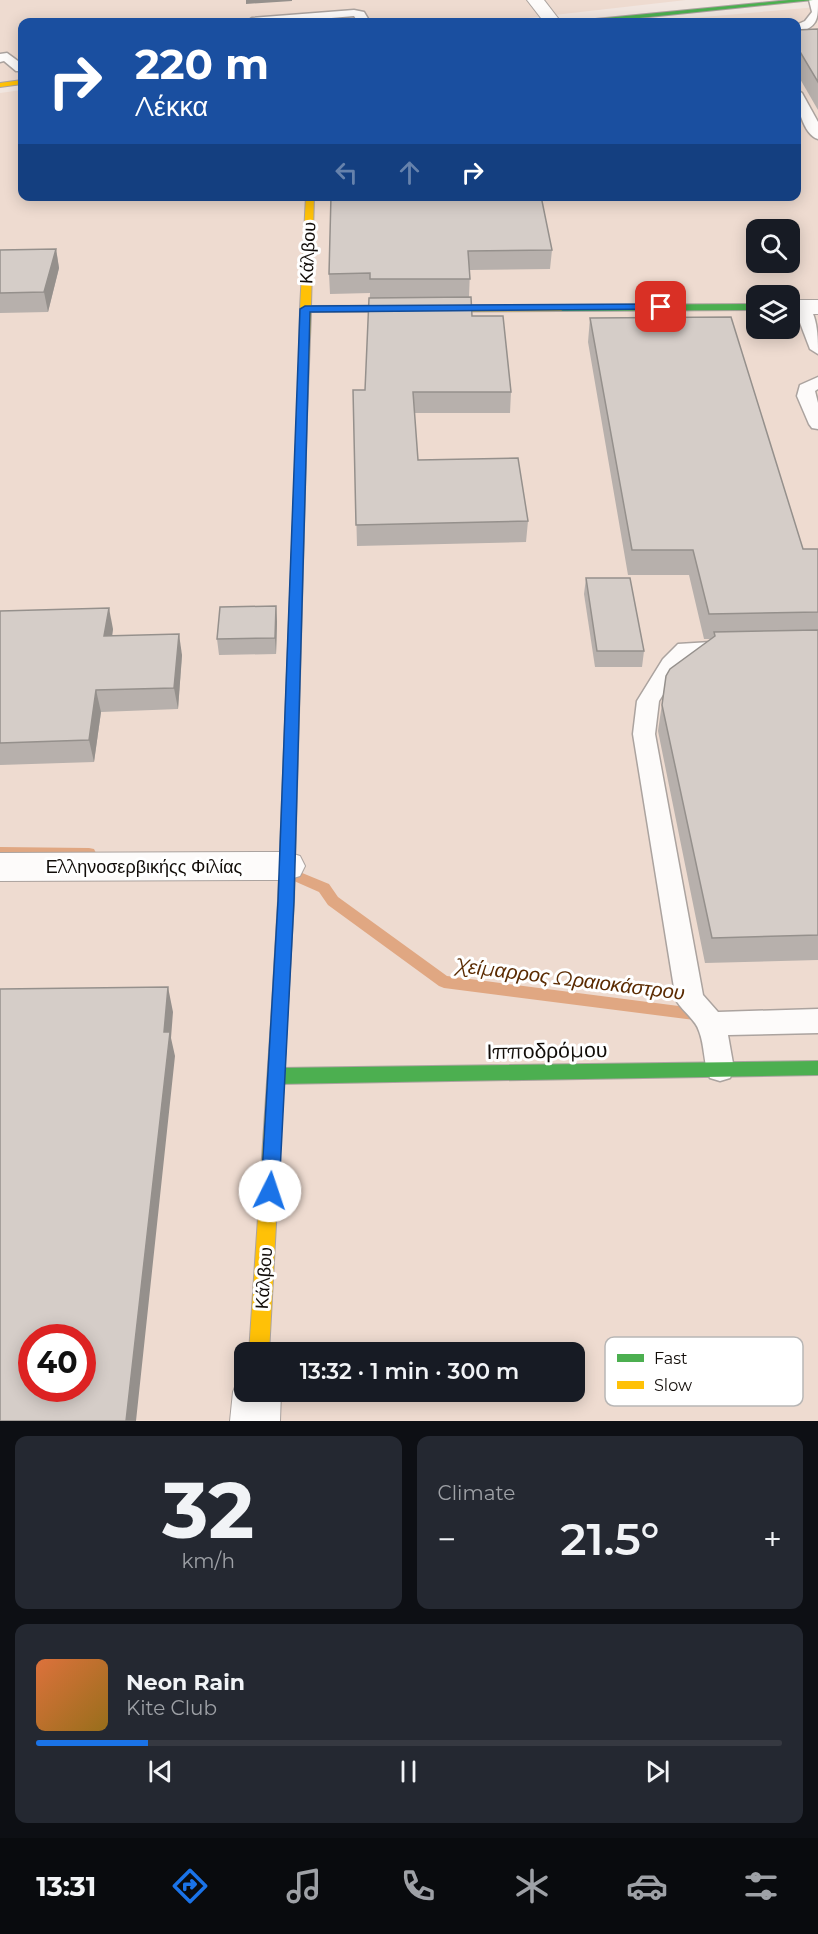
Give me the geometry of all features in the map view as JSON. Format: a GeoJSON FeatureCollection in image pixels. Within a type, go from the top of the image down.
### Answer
{"type":"FeatureCollection","features":[{"type":"Feature","properties":{"kind":"street"},"geometry":{"type":"LineString","coordinates":[[535,0],[549,18]]}},
{"type":"Feature","properties":{"kind":"street"},"geometry":{"type":"LineString","coordinates":[[626,18],[810,0]]}},
{"type":"Feature","properties":{"kind":"street"},"geometry":{"type":"LineString","coordinates":[[0,85],[18,76]]}},
{"type":"Feature","properties":{"kind":"street","name":"Κάλβου"},"geometry":{"type":"LineString","coordinates":[[260,1342],[277,1076],[287,866],[310,201]]}},
{"type":"Feature","properties":{"kind":"street"},"geometry":{"type":"LineString","coordinates":[[305,309],[746,307]]}},
{"type":"Feature","properties":{"kind":"street","name":"Ελληνοσερβικήςς Φιλίας"},"geometry":{"type":"LineString","coordinates":[[0,867],[287,866]]}},
{"type":"Feature","properties":{"kind":"street","name":"Ιπποδρόμου"},"geometry":{"type":"LineString","coordinates":[[277,1076],[818,1068]]}},
{"type":"Feature","properties":{"kind":"street"},"geometry":{"type":"LineString","coordinates":[[255,1421],[256,1402]]}},
{"type":"Feature","properties":{"kind":"lane"},"geometry":{"type":"LineString","coordinates":[[801,27],[818,12],[815,0]]}},
{"type":"Feature","properties":{"kind":"lane"},"geometry":{"type":"LineString","coordinates":[[297,18],[354,13],[360,14],[362,18]]}},
{"type":"Feature","properties":{"kind":"lane"},"geometry":{"type":"LineString","coordinates":[[0,58],[7,57],[18,71]]}},
{"type":"Feature","properties":{"kind":"lane"},"geometry":{"type":"LineString","coordinates":[[801,103],[818,135]]}},
{"type":"Feature","properties":{"kind":"lane"},"geometry":{"type":"LineString","coordinates":[[803,307],[818,349]]}},
{"type":"Feature","properties":{"kind":"lane"},"geometry":{"type":"LineString","coordinates":[[818,382],[806,390],[806,396],[818,424]]}},
{"type":"Feature","properties":{"kind":"lane"},"geometry":{"type":"LineString","coordinates":[[720,1069],[712,1024],[690,1000],[645,734],[648,701],[670,664],[687,649],[746,648]]}},
{"type":"Feature","properties":{"kind":"lane"},"geometry":{"type":"LineString","coordinates":[[712,1024],[818,1022]]}},
{"type":"Feature","properties":{"kind":"shaded area"},"geometry":{"type":"Polygon","coordinates":[[[0,0],[686,0],[527,18],[18,18],[18,81],[0,83],[0,0]]]}},
{"type":"Feature","properties":{"kind":"shaded area"},"geometry":{"type":"Polygon","coordinates":[[[818,7],[818,1421],[0,1421],[0,93],[18,91],[18,201],[801,201],[801,18],[691,18],[818,7]]]}},
{"type":"Feature","properties":{"kind":"building"},"geometry":{"type":"Polygon","coordinates":[[[818,29],[818,82],[801,53],[801,30],[818,29]]]}},
{"type":"Feature","properties":{"kind":"building"},"geometry":{"type":"Polygon","coordinates":[[[331,201],[542,201],[552,250],[468,251],[470,279],[370,279],[370,273],[329,274],[331,201]]]}},
{"type":"Feature","properties":{"kind":"building"},"geometry":{"type":"Polygon","coordinates":[[[56,249],[44,292],[0,293],[0,250],[56,249]]]}},
{"type":"Feature","properties":{"kind":"building"},"geometry":{"type":"Polygon","coordinates":[[[471,297],[472,316],[503,316],[511,392],[413,392],[418,460],[518,458],[528,521],[356,525],[353,390],[365,390],[369,298],[471,297]]]}},
{"type":"Feature","properties":{"kind":"building"},"geometry":{"type":"Polygon","coordinates":[[[731,317],[803,549],[818,549],[818,612],[709,614],[693,550],[632,550],[590,318],[731,317]]]}},
{"type":"Feature","properties":{"kind":"building"},"geometry":{"type":"Polygon","coordinates":[[[586,578],[630,578],[644,651],[597,651],[586,578]]]}},
{"type":"Feature","properties":{"kind":"building"},"geometry":{"type":"Polygon","coordinates":[[[276,606],[275,638],[217,639],[220,607],[276,606]]]}},
{"type":"Feature","properties":{"kind":"building"},"geometry":{"type":"Polygon","coordinates":[[[109,608],[104,636],[179,634],[174,688],[96,690],[89,740],[0,743],[0,611],[109,608]]]}},
{"type":"Feature","properties":{"kind":"building"},"geometry":{"type":"Polygon","coordinates":[[[818,630],[818,935],[712,938],[662,705],[666,676],[670,669],[715,636],[714,632],[818,630]]]}},
{"type":"Feature","properties":{"kind":"building"},"geometry":{"type":"Polygon","coordinates":[[[168,987],[164,1032],[170,1032],[126,1421],[0,1421],[0,989],[168,987]]]}},
{"type":"Feature","properties":{"kind":"waterway","name":"Χείμαρρος Ωραιοκάστρου"},"geometry":{"type":"LineString","coordinates":[[0,852],[89,853]]}},
{"type":"Feature","properties":{"kind":"waterway","name":"Χείμαρρος Ωραιοκάστρου"},"geometry":{"type":"LineString","coordinates":[[290,873],[324,888],[333,901],[444,982],[702,1015]]}},
{"type":"Feature","properties":{"kind":"traffic: fast"},"geometry":{"type":"LineString","coordinates":[[626,18],[810,0]]}},
{"type":"Feature","properties":{"kind":"traffic: fast"},"geometry":{"type":"LineString","coordinates":[[561,308],[746,307]]}},
{"type":"Feature","properties":{"kind":"traffic: fast"},"geometry":{"type":"LineString","coordinates":[[279,1022],[286,901],[302,417]]}},
{"type":"Feature","properties":{"kind":"traffic: fast"},"geometry":{"type":"LineString","coordinates":[[277,1076],[818,1068]]}},
{"type":"Feature","properties":{"kind":"traffic: slow"},"geometry":{"type":"LineString","coordinates":[[0,85],[18,83]]}},
{"type":"Feature","properties":{"kind":"traffic: slow"},"geometry":{"type":"LineString","coordinates":[[302,417],[310,201]]}},
{"type":"Feature","properties":{"kind":"traffic: slow"},"geometry":{"type":"LineString","coordinates":[[305,309],[561,308]]}},
{"type":"Feature","properties":{"kind":"traffic: slow"},"geometry":{"type":"LineString","coordinates":[[260,1342],[279,1022]]}},
{"type":"Feature","properties":{"kind":"route"},"geometry":{"type":"LineString","coordinates":[[270,1191],[286,901],[305,309],[661,307]]}}]}
